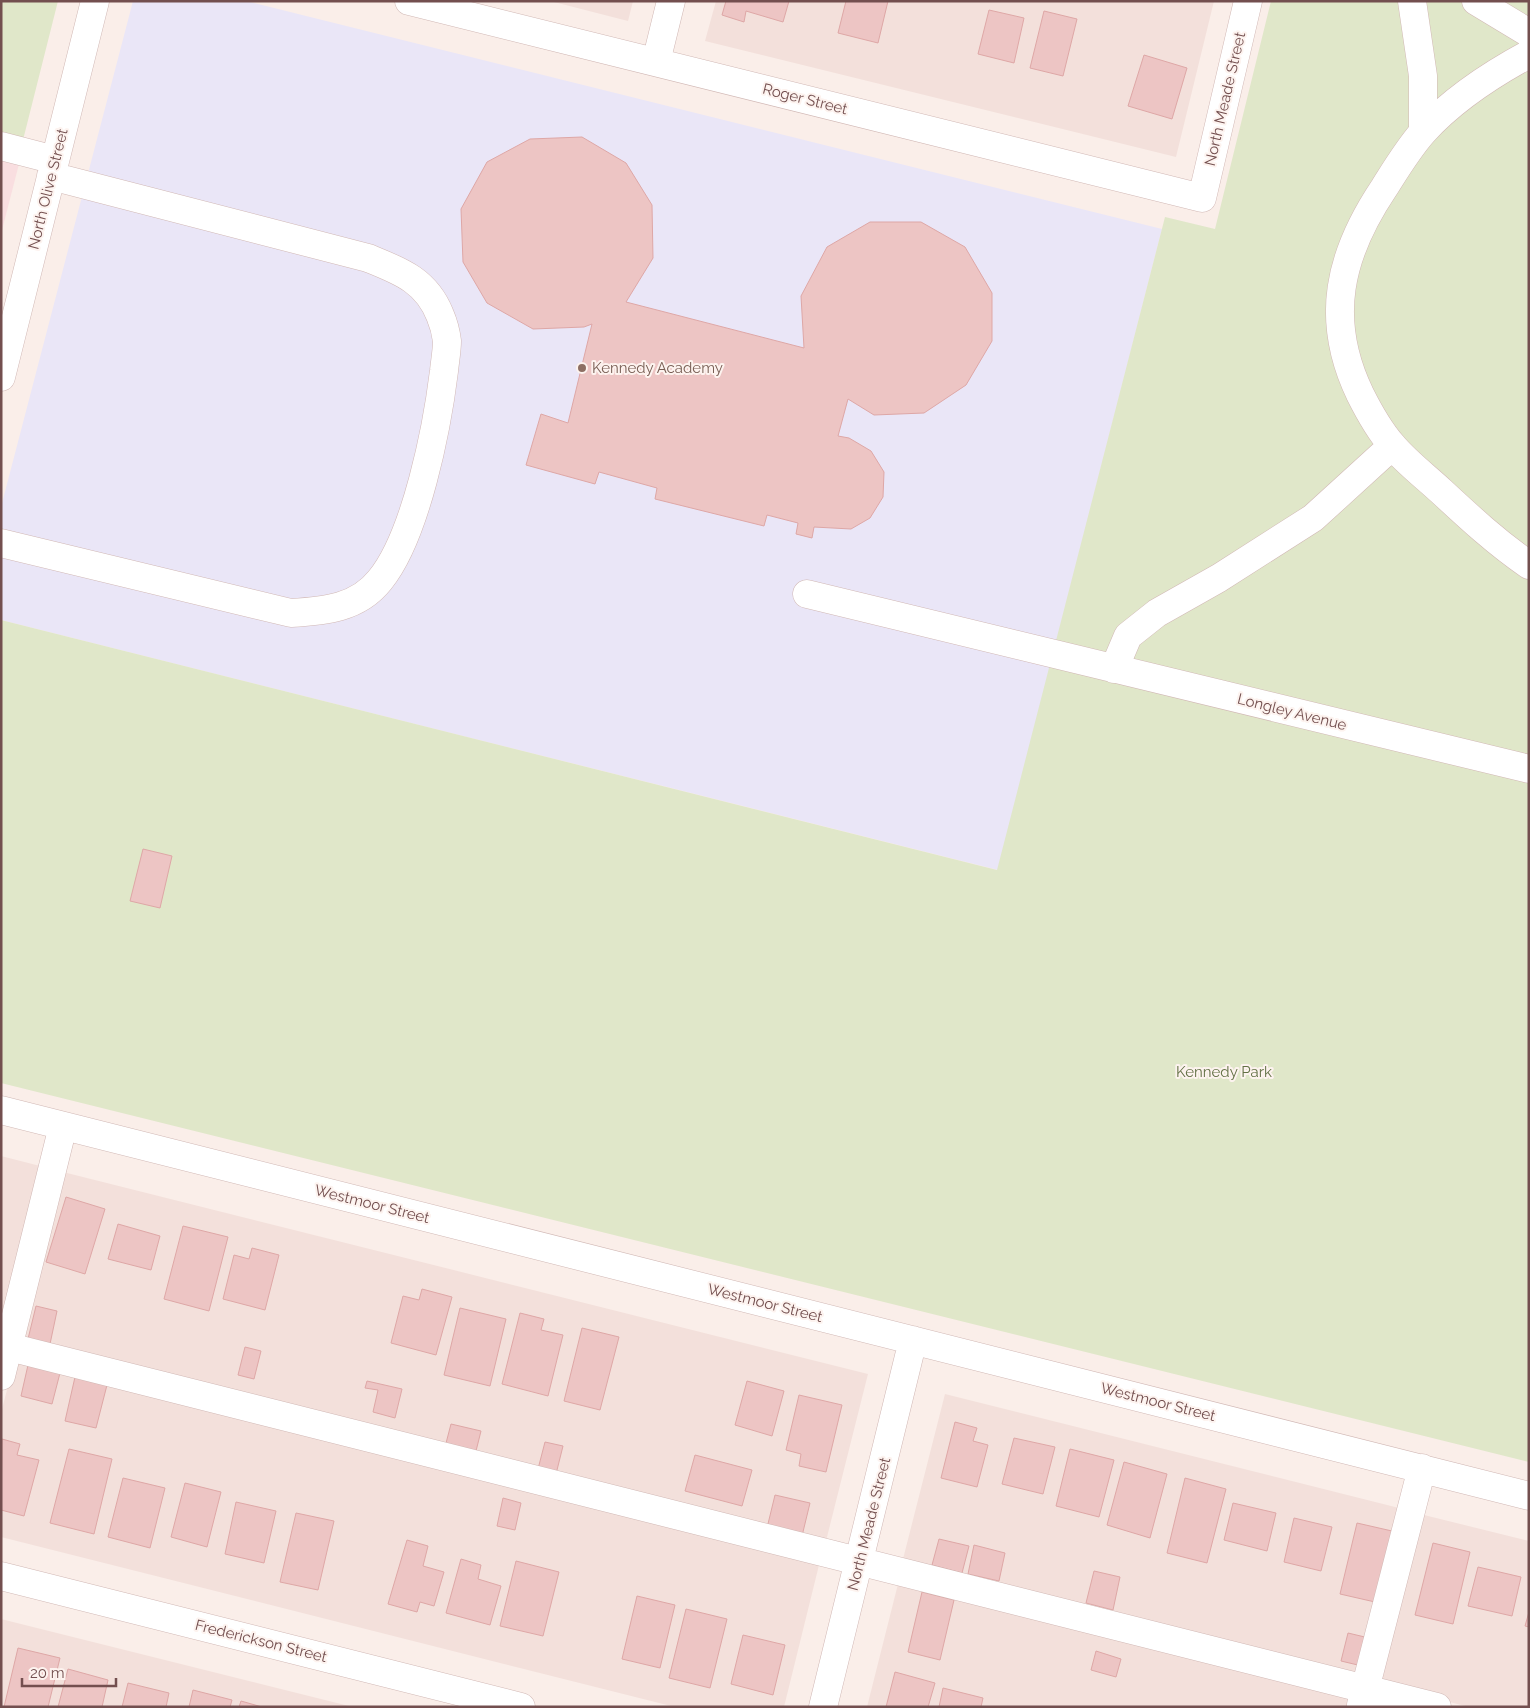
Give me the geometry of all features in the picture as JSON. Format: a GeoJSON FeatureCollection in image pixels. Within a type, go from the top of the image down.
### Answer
{"type":"FeatureCollection","features":[{"type":"Feature","properties":{"kind":"street","name":"North Olive Street"},"geometry":{"type":"LineString","coordinates":[[1,377],[95,1]]}},
{"type":"Feature","properties":{"kind":"street","name":"Roger Street"},"geometry":{"type":"LineString","coordinates":[[409,1],[1202,198]]}},
{"type":"Feature","properties":{"kind":"street"},"geometry":{"type":"LineString","coordinates":[[656,62],[671,1]]}},
{"type":"Feature","properties":{"kind":"street","name":"North Meade Street"},"geometry":{"type":"LineString","coordinates":[[1202,198],[1248,1]]}},
{"type":"Feature","properties":{"kind":"street"},"geometry":{"type":"LineString","coordinates":[[1412,1],[1423,76],[1423,132]]}},
{"type":"Feature","properties":{"kind":"street"},"geometry":{"type":"LineString","coordinates":[[1476,1],[1529,33]]}},
{"type":"Feature","properties":{"kind":"street"},"geometry":{"type":"LineString","coordinates":[[1529,54],[1491,75],[1466,93],[1423,132],[1378,196],[1362,225],[1342,278],[1338,306],[1341,340],[1354,380],[1370,414],[1392,446],[1490,536],[1529,565]]}},
{"type":"Feature","properties":{"kind":"street"},"geometry":{"type":"LineString","coordinates":[[1,146],[53,168],[228,221],[368,258],[408,274],[422,286],[440,314],[447,340],[439,409],[412,516],[400,547],[380,581],[353,604],[319,612],[291,613],[1,543]]}},
{"type":"Feature","properties":{"kind":"street"},"geometry":{"type":"LineString","coordinates":[[1114,669],[1128,636],[1157,613],[1219,578],[1313,518],[1392,446]]}},
{"type":"Feature","properties":{"kind":"street","name":"Longley Avenue"},"geometry":{"type":"LineString","coordinates":[[807,594],[1056,656],[1529,769]]}},
{"type":"Feature","properties":{"kind":"street","name":"Westmoor Street"},"geometry":{"type":"LineString","coordinates":[[1,1110],[1529,1496]]}},
{"type":"Feature","properties":{"kind":"street"},"geometry":{"type":"LineString","coordinates":[[1,1376],[63,1126]]}},
{"type":"Feature","properties":{"kind":"street","name":"North Meade Street"},"geometry":{"type":"LineString","coordinates":[[823,1707],[913,1340]]}},
{"type":"Feature","properties":{"kind":"street"},"geometry":{"type":"LineString","coordinates":[[9,1347],[860,1562],[1363,1698],[1437,1707]]}},
{"type":"Feature","properties":{"kind":"street"},"geometry":{"type":"LineString","coordinates":[[1363,1698],[1422,1468]]}},
{"type":"Feature","properties":{"kind":"street","name":"Frederickson Street"},"geometry":{"type":"LineString","coordinates":[[1,1576],[521,1707]]}},
{"type":"Feature","properties":{"kind":"shaded area","name":"Kennedy Academy"},"geometry":{"type":"Polygon","coordinates":[[[133,1],[246,1],[1162,229],[998,870],[1,620],[1,507],[133,1]]]}},
{"type":"Feature","properties":{"kind":"shaded area"},"geometry":{"type":"Polygon","coordinates":[[[550,1],[633,1],[628,21],[550,1]]]}},
{"type":"Feature","properties":{"kind":"shaded area"},"geometry":{"type":"Polygon","coordinates":[[[716,1],[1214,1],[1176,157],[705,41],[716,1]]]}},
{"type":"Feature","properties":{"kind":"shaded area"},"geometry":{"type":"Polygon","coordinates":[[[1,155],[20,160],[1,234],[1,155]]]}},
{"type":"Feature","properties":{"kind":"shaded area"},"geometry":{"type":"Polygon","coordinates":[[[1,1156],[44,1167],[1,1340],[1,1156]]]}},
{"type":"Feature","properties":{"kind":"shaded area"},"geometry":{"type":"Polygon","coordinates":[[[63,1172],[868,1374],[825,1545],[20,1342],[63,1172]]]}},
{"type":"Feature","properties":{"kind":"shaded area"},"geometry":{"type":"Polygon","coordinates":[[[15,1359],[820,1561],[784,1707],[675,1707],[1,1537],[1,1413],[15,1359]]]}},
{"type":"Feature","properties":{"kind":"shaded area"},"geometry":{"type":"Polygon","coordinates":[[[945,1394],[1403,1509],[1358,1678],[902,1563],[945,1394]]]}},
{"type":"Feature","properties":{"kind":"shaded area"},"geometry":{"type":"Polygon","coordinates":[[[1420,1514],[1529,1541],[1529,1707],[1469,1707],[1376,1683],[1420,1514]]]}},
{"type":"Feature","properties":{"kind":"shaded area"},"geometry":{"type":"Polygon","coordinates":[[[899,1580],[1356,1695],[1353,1707],[867,1707],[899,1580]]]}},
{"type":"Feature","properties":{"kind":"shaded area"},"geometry":{"type":"Polygon","coordinates":[[[1,1619],[353,1707],[1,1707],[1,1619]]]}},
{"type":"Feature","properties":{"kind":"green space"},"geometry":{"type":"Polygon","coordinates":[[[1,1],[58,1],[22,144],[1,139],[1,1]]]}},
{"type":"Feature","properties":{"kind":"green space","name":"Kennedy Park"},"geometry":{"type":"Polygon","coordinates":[[[1271,1],[1529,1],[1529,1462],[1,1083],[1,620],[997,870],[1165,217],[1215,229],[1271,1]]]}},
{"type":"Feature","properties":{"kind":"building"},"geometry":{"type":"Polygon","coordinates":[[[726,1],[789,1],[783,22],[746,11],[744,22],[722,15],[726,1]]]}},
{"type":"Feature","properties":{"kind":"building"},"geometry":{"type":"Polygon","coordinates":[[[846,1],[888,1],[878,43],[838,33],[846,1]]]}},
{"type":"Feature","properties":{"kind":"building"},"geometry":{"type":"Polygon","coordinates":[[[989,10],[1024,18],[1014,63],[978,54],[989,10]]]}},
{"type":"Feature","properties":{"kind":"building"},"geometry":{"type":"Polygon","coordinates":[[[1044,11],[1077,19],[1063,76],[1030,68],[1044,11]]]}},
{"type":"Feature","properties":{"kind":"building"},"geometry":{"type":"Polygon","coordinates":[[[1144,55],[1187,68],[1172,119],[1128,106],[1144,55]]]}},
{"type":"Feature","properties":{"kind":"building"},"geometry":{"type":"Polygon","coordinates":[[[582,137],[626,163],[652,205],[653,258],[626,302],[804,348],[801,296],[827,247],[870,222],[921,222],[965,247],[992,293],[992,341],[966,385],[924,413],[874,415],[848,399],[838,436],[849,438],[871,451],[884,472],[883,497],[870,518],[851,529],[814,527],[812,538],[796,534],[798,523],[767,515],[764,526],[655,499],[657,488],[599,472],[595,484],[526,465],[541,414],[568,423],[592,324],[584,327],[533,329],[487,303],[463,262],[461,209],[487,162],[530,139],[582,137]]]}},
{"type":"Feature","properties":{"kind":"building"},"geometry":{"type":"Polygon","coordinates":[[[143,849],[172,856],[160,908],[130,901],[143,849]]]}},
{"type":"Feature","properties":{"kind":"building"},"geometry":{"type":"Polygon","coordinates":[[[66,1197],[105,1209],[85,1274],[46,1262],[66,1197]]]}},
{"type":"Feature","properties":{"kind":"building"},"geometry":{"type":"Polygon","coordinates":[[[118,1224],[160,1236],[151,1270],[108,1259],[118,1224]]]}},
{"type":"Feature","properties":{"kind":"building"},"geometry":{"type":"Polygon","coordinates":[[[183,1226],[228,1237],[209,1311],[164,1299],[183,1226]]]}},
{"type":"Feature","properties":{"kind":"building"},"geometry":{"type":"Polygon","coordinates":[[[252,1248],[279,1255],[265,1310],[223,1299],[234,1255],[249,1259],[252,1248]]]}},
{"type":"Feature","properties":{"kind":"building"},"geometry":{"type":"Polygon","coordinates":[[[422,1289],[452,1297],[436,1355],[391,1343],[403,1296],[419,1300],[422,1289]]]}},
{"type":"Feature","properties":{"kind":"building"},"geometry":{"type":"Polygon","coordinates":[[[36,1306],[57,1311],[50,1344],[28,1339],[36,1306]]]}},
{"type":"Feature","properties":{"kind":"building"},"geometry":{"type":"Polygon","coordinates":[[[460,1308],[506,1319],[490,1386],[444,1375],[460,1308]]]}},
{"type":"Feature","properties":{"kind":"building"},"geometry":{"type":"Polygon","coordinates":[[[520,1313],[544,1319],[541,1330],[563,1335],[548,1396],[502,1384],[520,1313]]]}},
{"type":"Feature","properties":{"kind":"building"},"geometry":{"type":"Polygon","coordinates":[[[582,1328],[619,1337],[600,1410],[564,1401],[582,1328]]]}},
{"type":"Feature","properties":{"kind":"building"},"geometry":{"type":"Polygon","coordinates":[[[245,1347],[261,1351],[254,1379],[238,1375],[245,1347]]]}},
{"type":"Feature","properties":{"kind":"building"},"geometry":{"type":"Polygon","coordinates":[[[28,1365],[60,1373],[52,1404],[21,1396],[28,1365]]]}},
{"type":"Feature","properties":{"kind":"building"},"geometry":{"type":"Polygon","coordinates":[[[75,1377],[107,1385],[96,1428],[65,1421],[75,1377]]]}},
{"type":"Feature","properties":{"kind":"building"},"geometry":{"type":"Polygon","coordinates":[[[367,1381],[402,1389],[395,1418],[373,1412],[378,1390],[365,1388],[367,1381]]]}},
{"type":"Feature","properties":{"kind":"building"},"geometry":{"type":"Polygon","coordinates":[[[747,1381],[784,1391],[772,1436],[735,1425],[747,1381]]]}},
{"type":"Feature","properties":{"kind":"building"},"geometry":{"type":"Polygon","coordinates":[[[799,1395],[842,1405],[826,1472],[799,1466],[801,1454],[786,1450],[799,1395]]]}},
{"type":"Feature","properties":{"kind":"building"},"geometry":{"type":"Polygon","coordinates":[[[955,1422],[977,1428],[973,1441],[988,1445],[977,1487],[941,1478],[955,1422]]]}},
{"type":"Feature","properties":{"kind":"building"},"geometry":{"type":"Polygon","coordinates":[[[451,1424],[481,1431],[475,1455],[445,1447],[451,1424]]]}},
{"type":"Feature","properties":{"kind":"building"},"geometry":{"type":"Polygon","coordinates":[[[1014,1438],[1055,1447],[1043,1494],[1002,1484],[1014,1438]]]}},
{"type":"Feature","properties":{"kind":"building"},"geometry":{"type":"Polygon","coordinates":[[[2,1439],[20,1444],[17,1455],[39,1460],[24,1516],[1,1510],[2,1439]]]}},
{"type":"Feature","properties":{"kind":"building"},"geometry":{"type":"Polygon","coordinates":[[[545,1442],[563,1446],[556,1474],[538,1469],[545,1442]]]}},
{"type":"Feature","properties":{"kind":"building"},"geometry":{"type":"Polygon","coordinates":[[[69,1449],[112,1459],[94,1534],[50,1523],[69,1449]]]}},
{"type":"Feature","properties":{"kind":"building"},"geometry":{"type":"Polygon","coordinates":[[[1070,1449],[1114,1460],[1099,1517],[1056,1506],[1070,1449]]]}},
{"type":"Feature","properties":{"kind":"building"},"geometry":{"type":"Polygon","coordinates":[[[695,1455],[752,1470],[742,1506],[685,1491],[695,1455]]]}},
{"type":"Feature","properties":{"kind":"building"},"geometry":{"type":"Polygon","coordinates":[[[1124,1462],[1167,1474],[1150,1538],[1107,1525],[1124,1462]]]}},
{"type":"Feature","properties":{"kind":"building"},"geometry":{"type":"Polygon","coordinates":[[[123,1478],[165,1488],[150,1548],[108,1537],[123,1478]]]}},
{"type":"Feature","properties":{"kind":"building"},"geometry":{"type":"Polygon","coordinates":[[[1185,1478],[1226,1489],[1207,1563],[1167,1553],[1185,1478]]]}},
{"type":"Feature","properties":{"kind":"building"},"geometry":{"type":"Polygon","coordinates":[[[185,1483],[221,1492],[207,1547],[171,1537],[185,1483]]]}},
{"type":"Feature","properties":{"kind":"building"},"geometry":{"type":"Polygon","coordinates":[[[775,1495],[810,1503],[802,1536],[767,1528],[775,1495]]]}},
{"type":"Feature","properties":{"kind":"building"},"geometry":{"type":"Polygon","coordinates":[[[503,1498],[521,1503],[515,1530],[497,1526],[503,1498]]]}},
{"type":"Feature","properties":{"kind":"building"},"geometry":{"type":"Polygon","coordinates":[[[236,1502],[276,1511],[264,1563],[225,1554],[236,1502]]]}},
{"type":"Feature","properties":{"kind":"building"},"geometry":{"type":"Polygon","coordinates":[[[1233,1503],[1276,1513],[1267,1551],[1224,1540],[1233,1503]]]}},
{"type":"Feature","properties":{"kind":"building"},"geometry":{"type":"Polygon","coordinates":[[[296,1513],[334,1521],[318,1590],[280,1582],[296,1513]]]}},
{"type":"Feature","properties":{"kind":"building"},"geometry":{"type":"Polygon","coordinates":[[[1294,1518],[1332,1527],[1321,1571],[1284,1562],[1294,1518]]]}},
{"type":"Feature","properties":{"kind":"building"},"geometry":{"type":"Polygon","coordinates":[[[1357,1523],[1392,1531],[1375,1602],[1340,1594],[1357,1523]]]}},
{"type":"Feature","properties":{"kind":"building"},"geometry":{"type":"Polygon","coordinates":[[[939,1539],[969,1546],[962,1573],[932,1565],[939,1539]]]}},
{"type":"Feature","properties":{"kind":"building"},"geometry":{"type":"Polygon","coordinates":[[[407,1540],[428,1546],[423,1566],[444,1572],[434,1606],[420,1602],[417,1612],[388,1604],[407,1540]]]}},
{"type":"Feature","properties":{"kind":"building"},"geometry":{"type":"Polygon","coordinates":[[[1433,1543],[1470,1552],[1453,1624],[1415,1615],[1433,1543]]]}},
{"type":"Feature","properties":{"kind":"building"},"geometry":{"type":"Polygon","coordinates":[[[974,1545],[1005,1553],[999,1581],[968,1574],[974,1545]]]}},
{"type":"Feature","properties":{"kind":"building"},"geometry":{"type":"Polygon","coordinates":[[[461,1559],[481,1565],[478,1579],[501,1586],[490,1625],[446,1613],[461,1559]]]}},
{"type":"Feature","properties":{"kind":"building"},"geometry":{"type":"Polygon","coordinates":[[[516,1561],[559,1572],[543,1636],[500,1626],[516,1561]]]}},
{"type":"Feature","properties":{"kind":"building"},"geometry":{"type":"Polygon","coordinates":[[[1478,1567],[1521,1577],[1512,1616],[1468,1606],[1478,1567]]]}},
{"type":"Feature","properties":{"kind":"building"},"geometry":{"type":"Polygon","coordinates":[[[1094,1571],[1120,1577],[1113,1610],[1086,1603],[1094,1571]]]}},
{"type":"Feature","properties":{"kind":"building"},"geometry":{"type":"Polygon","coordinates":[[[922,1592],[954,1600],[940,1660],[908,1652],[922,1592]]]}},
{"type":"Feature","properties":{"kind":"building"},"geometry":{"type":"Polygon","coordinates":[[[637,1596],[675,1605],[660,1668],[622,1659],[637,1596]]]}},
{"type":"Feature","properties":{"kind":"building"},"geometry":{"type":"Polygon","coordinates":[[[686,1609],[727,1619],[710,1688],[669,1678],[686,1609]]]}},
{"type":"Feature","properties":{"kind":"building"},"geometry":{"type":"Polygon","coordinates":[[[1529,1612],[1529,1627],[1525,1626],[1529,1612]]]}},
{"type":"Feature","properties":{"kind":"building"},"geometry":{"type":"Polygon","coordinates":[[[1348,1633],[1369,1638],[1362,1666],[1341,1661],[1348,1633]]]}},
{"type":"Feature","properties":{"kind":"building"},"geometry":{"type":"Polygon","coordinates":[[[743,1635],[785,1645],[773,1695],[731,1684],[743,1635]]]}},
{"type":"Feature","properties":{"kind":"building"},"geometry":{"type":"Polygon","coordinates":[[[18,1648],[60,1658],[48,1707],[4,1707],[18,1648]]]}},
{"type":"Feature","properties":{"kind":"building"},"geometry":{"type":"Polygon","coordinates":[[[1096,1651],[1121,1659],[1116,1677],[1091,1670],[1096,1651]]]}},
{"type":"Feature","properties":{"kind":"building"},"geometry":{"type":"Polygon","coordinates":[[[68,1669],[108,1680],[102,1707],[58,1707],[68,1669]]]}},
{"type":"Feature","properties":{"kind":"building"},"geometry":{"type":"Polygon","coordinates":[[[895,1672],[935,1683],[928,1707],[886,1707],[895,1672]]]}},
{"type":"Feature","properties":{"kind":"building"},"geometry":{"type":"Polygon","coordinates":[[[128,1683],[169,1693],[166,1707],[122,1707],[128,1683]]]}},
{"type":"Feature","properties":{"kind":"building"},"geometry":{"type":"Polygon","coordinates":[[[943,1688],[983,1698],[981,1707],[939,1707],[943,1688]]]}},
{"type":"Feature","properties":{"kind":"building"},"geometry":{"type":"Polygon","coordinates":[[[193,1690],[232,1700],[230,1707],[189,1707],[193,1690]]]}},
{"type":"Feature","properties":{"kind":"building"},"geometry":{"type":"Polygon","coordinates":[[[241,1701],[262,1707],[239,1707],[241,1701]]]}},
{"type":"Feature","properties":{"kind":"place","name":"Kennedy Academy"},"geometry":{"type":"Point","coordinates":[582,368]}}]}
